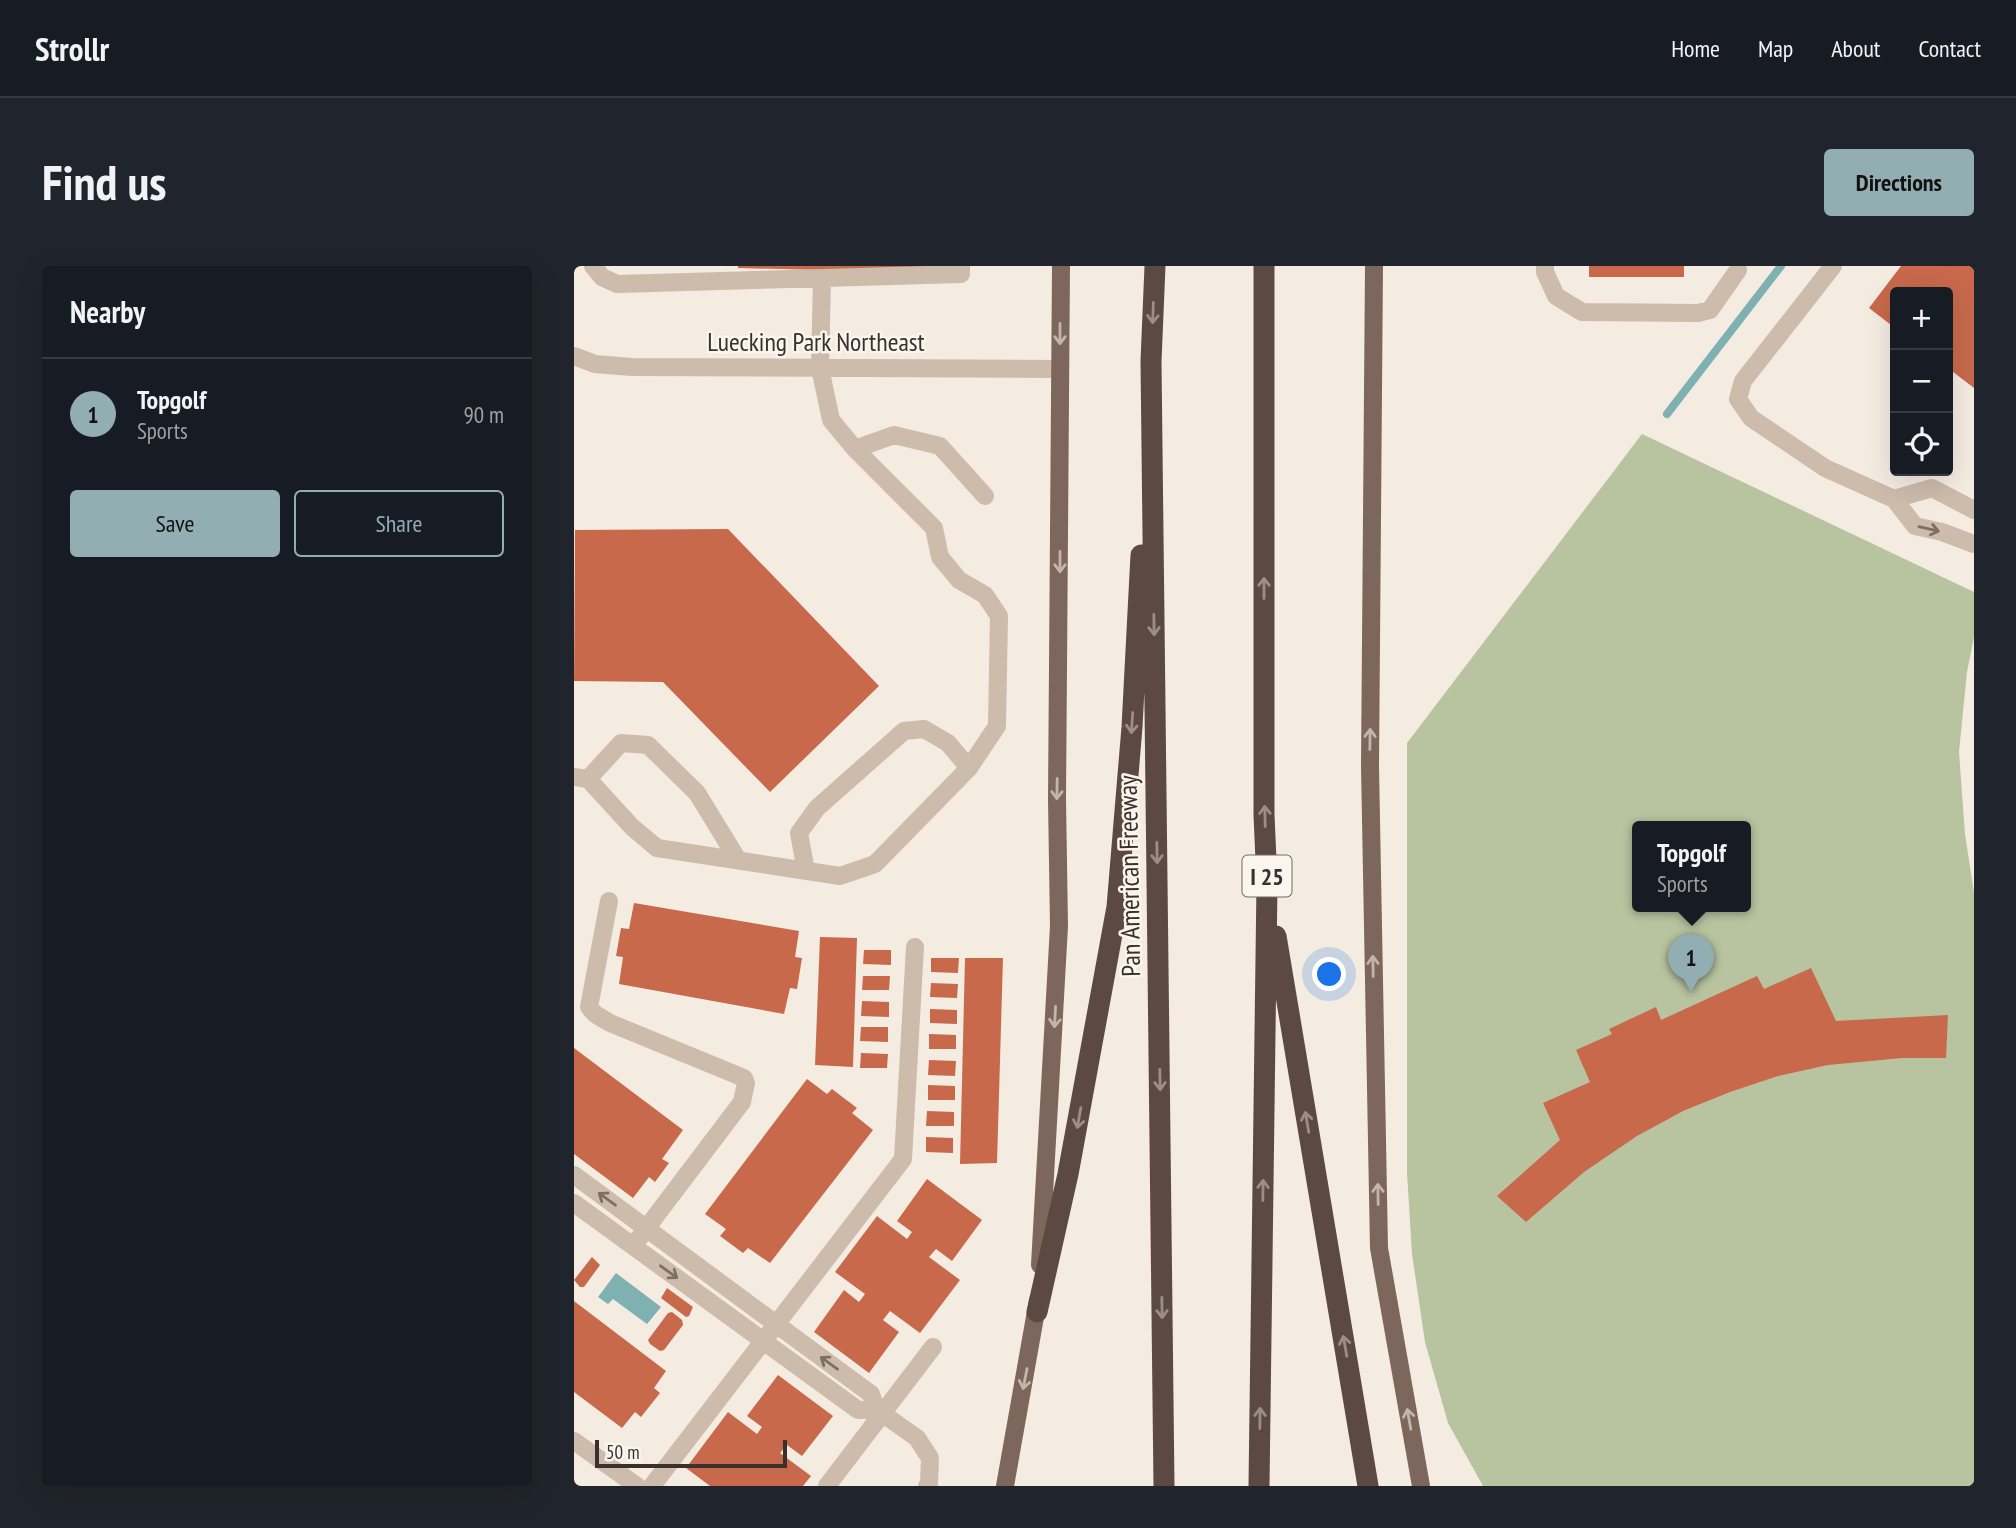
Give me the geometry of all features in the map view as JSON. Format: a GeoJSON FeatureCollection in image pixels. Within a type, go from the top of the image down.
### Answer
{"type":"FeatureCollection","features":[{"type":"Feature","properties":{"kind":"highway","name":"Pan American Freeway"},"geometry":{"type":"LineString","coordinates":[[1155,266],[1151,361],[1164,1486]]}},
{"type":"Feature","properties":{"kind":"highway","name":"I 25"},"geometry":{"type":"LineString","coordinates":[[1259,1486],[1267,883],[1264,816],[1264,266]]}},
{"type":"Feature","properties":{"kind":"highway"},"geometry":{"type":"LineString","coordinates":[[1037,1312],[1068,1174],[1117,907],[1132,727],[1151,361]]}},
{"type":"Feature","properties":{"kind":"highway"},"geometry":{"type":"LineString","coordinates":[[1267,883],[1368,1486]]}},
{"type":"Feature","properties":{"kind":"main road"},"geometry":{"type":"LineString","coordinates":[[1005,1486],[1037,1312],[1059,926],[1057,799],[1061,266]]}},
{"type":"Feature","properties":{"kind":"main road"},"geometry":{"type":"LineString","coordinates":[[1374,266],[1370,766],[1379,1248],[1421,1486]]}},
{"type":"Feature","properties":{"kind":"street"},"geometry":{"type":"LineString","coordinates":[[593,266],[602,277],[617,284],[684,274],[822,278],[961,274],[961,266]]}},
{"type":"Feature","properties":{"kind":"street"},"geometry":{"type":"LineString","coordinates":[[1545,266],[1556,296],[1582,312],[1698,313],[1710,310],[1739,267]]}},
{"type":"Feature","properties":{"kind":"street"},"geometry":{"type":"LineString","coordinates":[[1833,266],[1743,381],[1738,399],[1751,418],[1825,468],[1894,499],[1915,526],[1942,532],[1974,544]]}},
{"type":"Feature","properties":{"kind":"street"},"geometry":{"type":"LineString","coordinates":[[738,860],[697,793],[648,745],[621,743],[581,778],[657,848],[839,876],[875,864],[970,768],[997,726],[999,616],[985,595],[959,580],[940,557],[934,528],[855,449],[831,420],[820,368],[822,278]]}},
{"type":"Feature","properties":{"kind":"street","name":"Luecking Park Northeast"},"geometry":{"type":"LineString","coordinates":[[574,356],[596,364],[632,367],[1060,369]]}},
{"type":"Feature","properties":{"kind":"street"},"geometry":{"type":"LineString","coordinates":[[855,449],[894,435],[940,446],[985,496]]}},
{"type":"Feature","properties":{"kind":"street"},"geometry":{"type":"LineString","coordinates":[[1894,499],[1932,488],[1974,510]]}},
{"type":"Feature","properties":{"kind":"street"},"geometry":{"type":"LineString","coordinates":[[806,871],[799,833],[817,808],[904,731],[924,729],[948,743],[970,768]]}},
{"type":"Feature","properties":{"kind":"street"},"geometry":{"type":"LineString","coordinates":[[609,901],[589,1007],[610,1023],[744,1078],[746,1083],[742,1102],[633,1246]]}},
{"type":"Feature","properties":{"kind":"street"},"geometry":{"type":"LineString","coordinates":[[652,1486],[904,1159],[915,947]]}},
{"type":"Feature","properties":{"kind":"street"},"geometry":{"type":"LineString","coordinates":[[574,1175],[871,1394],[879,1411],[917,1438],[930,1458],[927,1486]]}},
{"type":"Feature","properties":{"kind":"street"},"geometry":{"type":"LineString","coordinates":[[574,1203],[858,1410],[879,1411]]}},
{"type":"Feature","properties":{"kind":"street"},"geometry":{"type":"LineString","coordinates":[[827,1486],[879,1411],[933,1347]]}},
{"type":"Feature","properties":{"kind":"street"},"geometry":{"type":"LineString","coordinates":[[574,1441],[637,1486]]}},
{"type":"Feature","properties":{"kind":"green space"},"geometry":{"type":"Polygon","coordinates":[[[1642,434],[1974,592],[1974,637],[1967,672],[1959,752],[1965,834],[1974,893],[1974,1486],[1483,1486],[1448,1423],[1425,1342],[1412,1254],[1407,1172],[1407,743],[1642,434]]]}},
{"type":"Feature","properties":{"kind":"water"},"geometry":{"type":"Polygon","coordinates":[[[616,1273],[661,1307],[647,1324],[613,1299],[608,1304],[598,1297],[616,1273]]]}},
{"type":"Feature","properties":{"kind":"building"},"geometry":{"type":"Polygon","coordinates":[[[738,266],[938,266],[937,273],[738,266]]]}},
{"type":"Feature","properties":{"kind":"building"},"geometry":{"type":"Polygon","coordinates":[[[1589,266],[1684,266],[1684,277],[1589,277],[1589,266]]]}},
{"type":"Feature","properties":{"kind":"building"},"geometry":{"type":"Polygon","coordinates":[[[1901,266],[1974,266],[1974,388],[1953,372],[1953,287],[1890,287],[1890,324],[1869,308],[1901,266]]]}},
{"type":"Feature","properties":{"kind":"building"},"geometry":{"type":"Polygon","coordinates":[[[728,529],[879,686],[770,792],[663,682],[574,681],[575,530],[728,529]]]}},
{"type":"Feature","properties":{"kind":"building"},"geometry":{"type":"Polygon","coordinates":[[[634,903],[799,931],[795,957],[802,958],[797,989],[790,988],[784,1014],[619,984],[623,957],[616,956],[621,928],[629,929],[634,903]]]}},
{"type":"Feature","properties":{"kind":"building"},"geometry":{"type":"Polygon","coordinates":[[[820,937],[857,938],[853,1067],[815,1065],[820,937]]]}},
{"type":"Feature","properties":{"kind":"building"},"geometry":{"type":"Polygon","coordinates":[[[864,950],[891,950],[891,965],[863,964],[864,950]]]}},
{"type":"Feature","properties":{"kind":"building"},"geometry":{"type":"Polygon","coordinates":[[[931,958],[959,958],[958,973],[931,972],[931,958]]]}},
{"type":"Feature","properties":{"kind":"building"},"geometry":{"type":"Polygon","coordinates":[[[965,958],[1003,958],[997,1163],[960,1164],[965,958]]]}},
{"type":"Feature","properties":{"kind":"building"},"geometry":{"type":"Polygon","coordinates":[[[1811,968],[1836,1021],[1948,1015],[1946,1058],[1902,1058],[1828,1065],[1778,1076],[1730,1092],[1683,1111],[1637,1136],[1584,1172],[1526,1222],[1497,1196],[1560,1140],[1543,1103],[1590,1082],[1576,1050],[1612,1034],[1609,1029],[1656,1007],[1661,1020],[1757,976],[1764,989],[1811,968]]]}},
{"type":"Feature","properties":{"kind":"building"},"geometry":{"type":"Polygon","coordinates":[[[863,976],[890,976],[889,990],[862,990],[863,976]]]}},
{"type":"Feature","properties":{"kind":"building"},"geometry":{"type":"Polygon","coordinates":[[[931,983],[958,984],[957,998],[930,997],[931,983]]]}},
{"type":"Feature","properties":{"kind":"building"},"geometry":{"type":"Polygon","coordinates":[[[862,1001],[889,1002],[889,1017],[861,1016],[862,1001]]]}},
{"type":"Feature","properties":{"kind":"building"},"geometry":{"type":"Polygon","coordinates":[[[930,1009],[957,1010],[957,1024],[930,1023],[930,1009]]]}},
{"type":"Feature","properties":{"kind":"building"},"geometry":{"type":"Polygon","coordinates":[[[861,1027],[888,1027],[888,1042],[860,1041],[861,1027]]]}},
{"type":"Feature","properties":{"kind":"building"},"geometry":{"type":"Polygon","coordinates":[[[929,1034],[956,1035],[956,1049],[929,1049],[929,1034]]]}},
{"type":"Feature","properties":{"kind":"building"},"geometry":{"type":"Polygon","coordinates":[[[574,1048],[683,1130],[662,1159],[669,1163],[655,1182],[649,1177],[633,1198],[574,1154],[574,1048]]]}},
{"type":"Feature","properties":{"kind":"building"},"geometry":{"type":"Polygon","coordinates":[[[861,1053],[888,1054],[887,1068],[860,1068],[861,1053]]]}},
{"type":"Feature","properties":{"kind":"building"},"geometry":{"type":"Polygon","coordinates":[[[929,1060],[956,1061],[955,1076],[928,1075],[929,1060]]]}},
{"type":"Feature","properties":{"kind":"building"},"geometry":{"type":"Polygon","coordinates":[[[807,1079],[827,1094],[832,1089],[857,1108],[852,1113],[873,1130],[770,1263],[748,1248],[743,1253],[720,1236],[726,1229],[705,1214],[807,1079]]]}},
{"type":"Feature","properties":{"kind":"building"},"geometry":{"type":"Polygon","coordinates":[[[928,1085],[955,1086],[955,1100],[928,1100],[928,1085]]]}},
{"type":"Feature","properties":{"kind":"building"},"geometry":{"type":"Polygon","coordinates":[[[927,1111],[954,1112],[954,1126],[926,1126],[927,1111]]]}},
{"type":"Feature","properties":{"kind":"building"},"geometry":{"type":"Polygon","coordinates":[[[926,1137],[953,1138],[953,1153],[926,1152],[926,1137]]]}},
{"type":"Feature","properties":{"kind":"building"},"geometry":{"type":"Polygon","coordinates":[[[927,1179],[982,1220],[952,1261],[936,1249],[929,1257],[960,1280],[920,1333],[890,1311],[883,1320],[899,1332],[869,1373],[814,1332],[844,1290],[859,1302],[865,1294],[835,1272],[877,1216],[907,1239],[912,1232],[897,1221],[927,1179]]]}},
{"type":"Feature","properties":{"kind":"building"},"geometry":{"type":"Polygon","coordinates":[[[592,1257],[600,1265],[584,1287],[580,1287],[574,1280],[592,1257]]]}},
{"type":"Feature","properties":{"kind":"building"},"geometry":{"type":"Polygon","coordinates":[[[667,1288],[693,1307],[689,1316],[686,1317],[661,1298],[667,1288]]]}},
{"type":"Feature","properties":{"kind":"building"},"geometry":{"type":"Polygon","coordinates":[[[574,1301],[666,1371],[654,1388],[660,1393],[641,1417],[635,1412],[622,1428],[574,1392],[574,1301]]]}},
{"type":"Feature","properties":{"kind":"building"},"geometry":{"type":"Polygon","coordinates":[[[672,1312],[682,1320],[683,1325],[664,1350],[660,1351],[648,1340],[668,1313],[672,1312]]]}},
{"type":"Feature","properties":{"kind":"building"},"geometry":{"type":"Polygon","coordinates":[[[778,1375],[833,1416],[802,1456],[787,1445],[780,1453],[811,1476],[803,1486],[710,1486],[686,1468],[728,1412],[757,1434],[762,1427],[747,1416],[778,1375]]]}},
{"type":"Feature","properties":{"kind":"waterway"},"geometry":{"type":"LineString","coordinates":[[1667,414],[1781,266]]}},
{"type":"Feature","properties":{"kind":"place","name":"Topgolf"},"geometry":{"type":"Point","coordinates":[1691,992]}}]}
